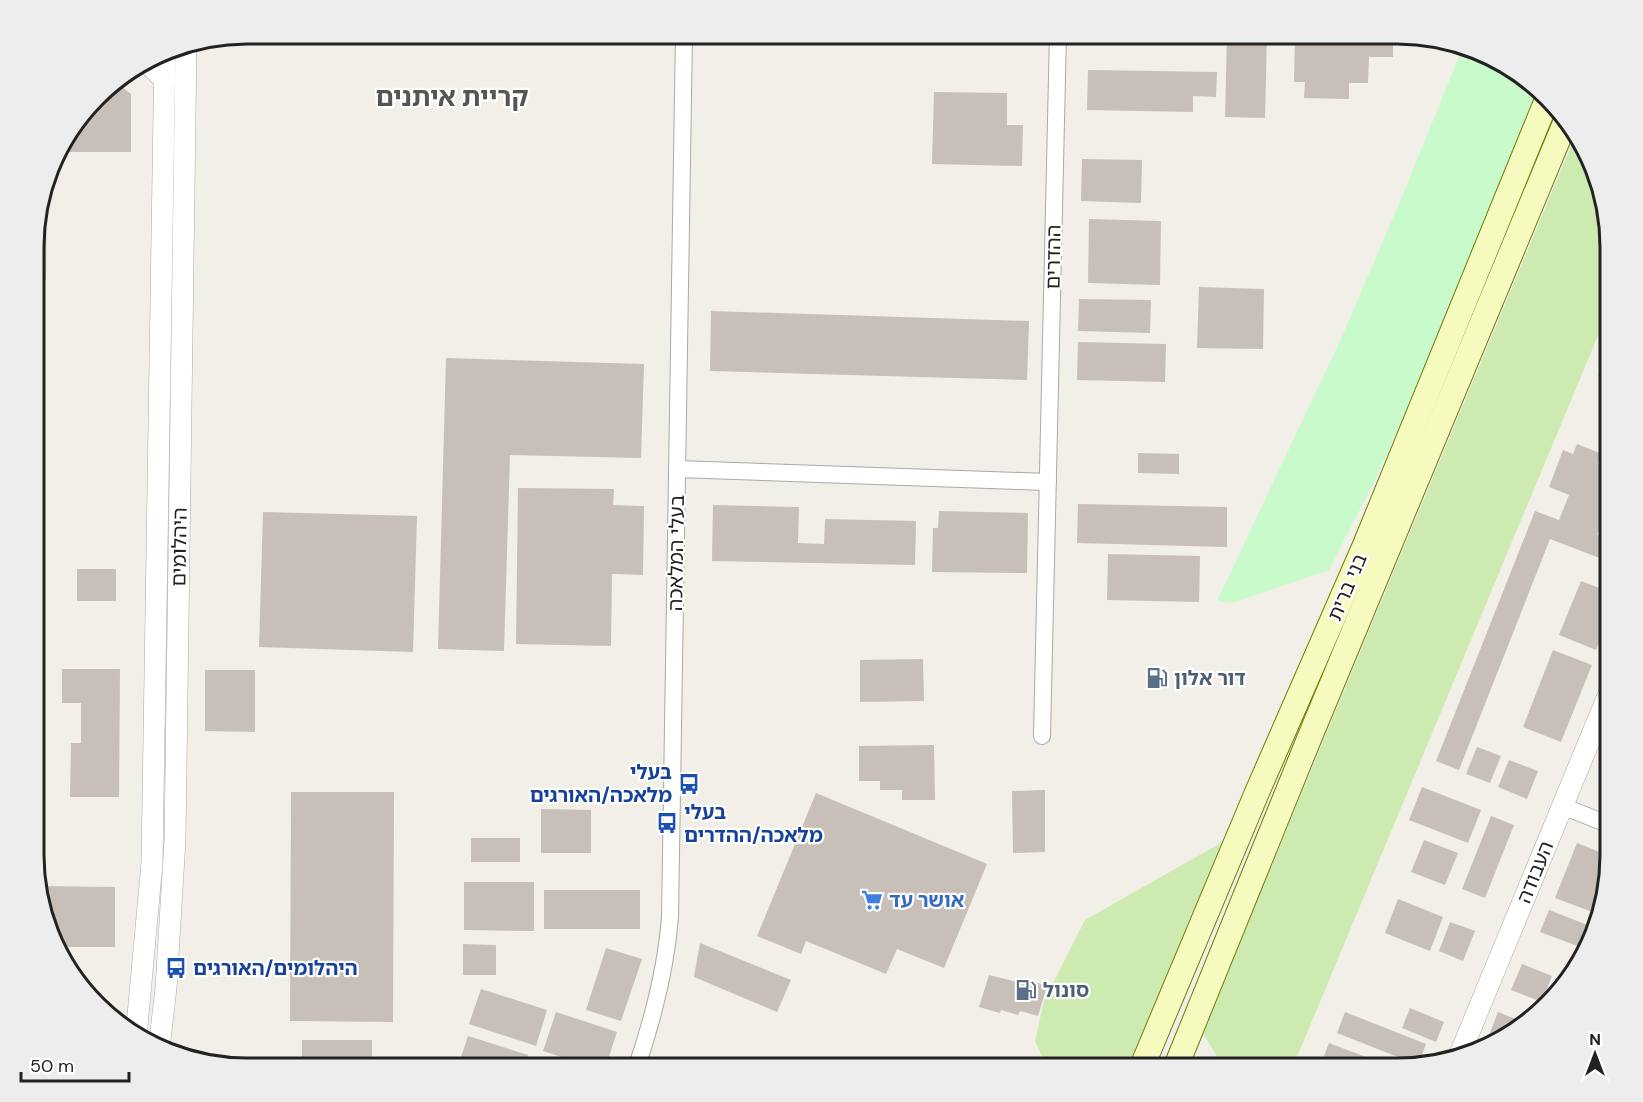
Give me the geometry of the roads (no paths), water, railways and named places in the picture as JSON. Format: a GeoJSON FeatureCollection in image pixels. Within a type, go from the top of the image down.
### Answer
{"type":"FeatureCollection","features":[{"type":"Feature","properties":{"kind":"main road","name":"בני ברית"},"geometry":{"type":"LineString","coordinates":[[1146,1058],[1258,790],[1365,545],[1544,108]]}},
{"type":"Feature","properties":{"kind":"main road","name":"בני ברית"},"geometry":{"type":"LineString","coordinates":[[1180,1058],[1309,738],[1562,130]]}},
{"type":"Feature","properties":{"kind":"street","name":"בעלי המלאכה"},"geometry":{"type":"LineString","coordinates":[[640,1058],[650,1029],[667,952],[669,917],[684,44]]}},
{"type":"Feature","properties":{"kind":"street","name":"ההדרים"},"geometry":{"type":"LineString","coordinates":[[1042,736],[1058,44]]}},
{"type":"Feature","properties":{"kind":"street","name":"היהלומים"},"geometry":{"type":"LineString","coordinates":[[160,1039],[166,988],[175,840],[179,55]]}},
{"type":"Feature","properties":{"kind":"street","name":"היהלומים"},"geometry":{"type":"LineString","coordinates":[[138,1026],[152,863],[165,80],[175,57]]}},
{"type":"Feature","properties":{"kind":"street"},"geometry":{"type":"LineString","coordinates":[[152,67],[165,80]]}},
{"type":"Feature","properties":{"kind":"street"},"geometry":{"type":"LineString","coordinates":[[677,469],[1048,482]]}},
{"type":"Feature","properties":{"kind":"street","name":"העבודה"},"geometry":{"type":"LineString","coordinates":[[1463,1047],[1599,717]]}},
{"type":"Feature","properties":{"kind":"street"},"geometry":{"type":"LineString","coordinates":[[1562,806],[1599,821]]}},
{"type":"Feature","properties":{"kind":"place","name":"דור אלון"},"geometry":{"type":"Point","coordinates":[1157,678]}},
{"type":"Feature","properties":{"kind":"place","name":"בעלי מלאכה/האורגים"},"geometry":{"type":"Point","coordinates":[689,784]}},
{"type":"Feature","properties":{"kind":"place","name":"בעלי מלאכה/ההדרים"},"geometry":{"type":"Point","coordinates":[667,823]}},
{"type":"Feature","properties":{"kind":"place","name":"אושר עד"},"geometry":{"type":"Point","coordinates":[872,900]}},
{"type":"Feature","properties":{"kind":"place","name":"היהלומים/האורגים"},"geometry":{"type":"Point","coordinates":[176,968]}},
{"type":"Feature","properties":{"kind":"place","name":"סונול"},"geometry":{"type":"Point","coordinates":[1026,990]}},
{"type":"Feature","properties":{"kind":"district","name":"קריית איתנים"},"geometry":{"type":"Point","coordinates":[452,97]}}]}
